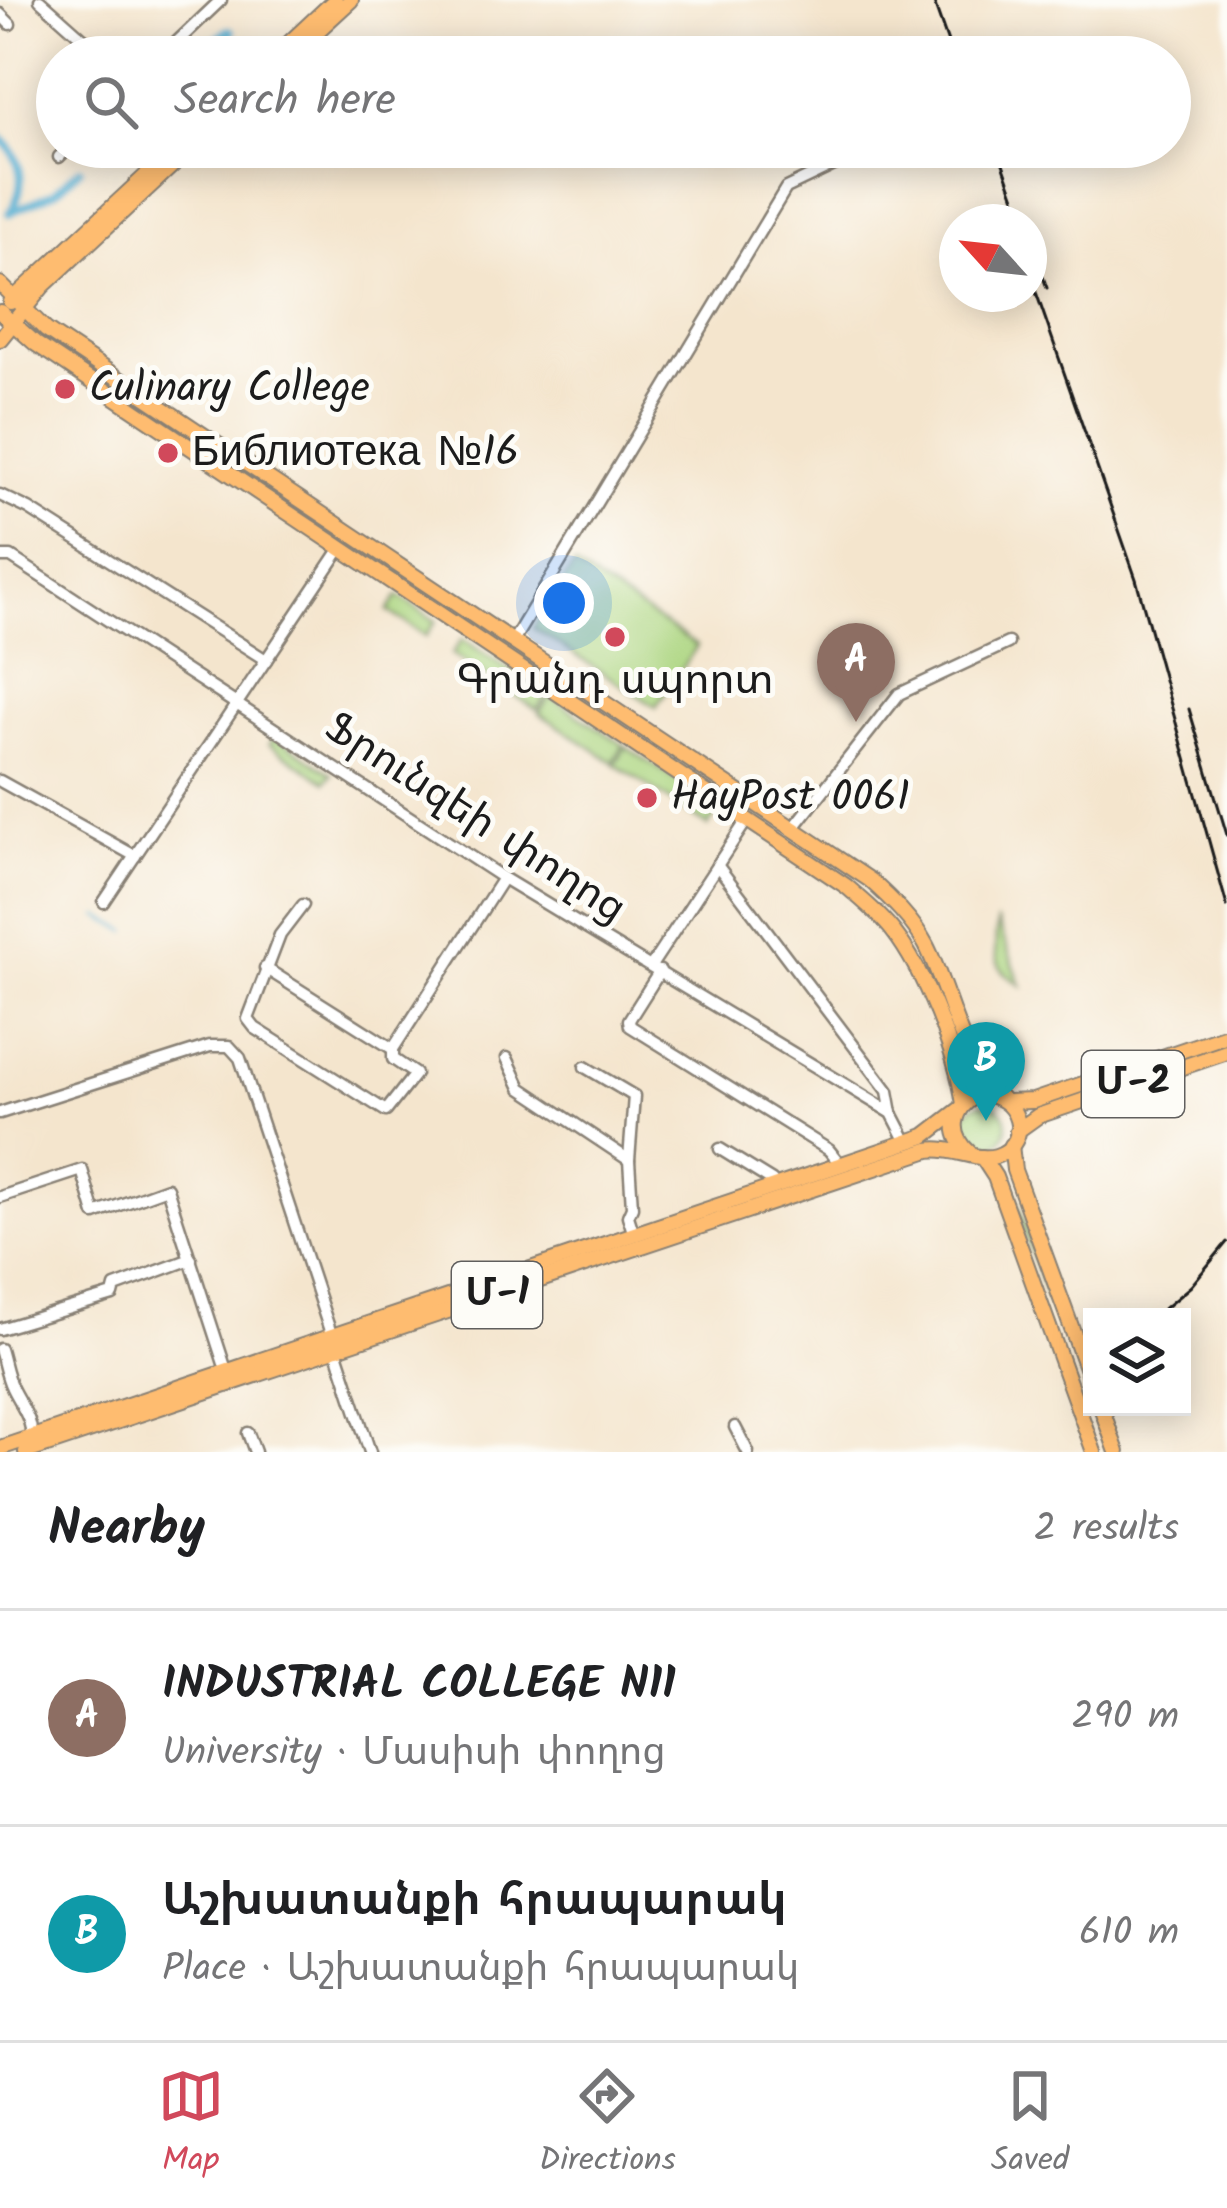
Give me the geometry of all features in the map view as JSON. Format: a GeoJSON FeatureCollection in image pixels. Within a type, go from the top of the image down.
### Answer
{"type":"FeatureCollection","features":[{"type":"Feature","properties":{"kind":"main road"},"geometry":{"type":"LineString","coordinates":[[296,36],[335,0]]}},
{"type":"Feature","properties":{"kind":"main road"},"geometry":{"type":"LineString","coordinates":[[311,36],[350,0]]}},
{"type":"Feature","properties":{"kind":"main road"},"geometry":{"type":"LineString","coordinates":[[0,339],[8,312],[155,168]]}},
{"type":"Feature","properties":{"kind":"main road"},"geometry":{"type":"LineString","coordinates":[[8,312],[169,168]]}},
{"type":"Feature","properties":{"kind":"main road"},"geometry":{"type":"LineString","coordinates":[[0,284],[8,312],[36,344],[846,886],[894,932],[925,990],[956,1069],[962,1107]]}},
{"type":"Feature","properties":{"kind":"main road"},"geometry":{"type":"LineString","coordinates":[[8,312],[46,330],[870,880],[910,921],[946,988],[977,1072],[1016,1115],[1014,1170],[1083,1359]]}},
{"type":"Feature","properties":{"kind":"main road"},"geometry":{"type":"LineString","coordinates":[[186,445],[198,440],[197,430]]}},
{"type":"Feature","properties":{"kind":"main road"},"geometry":{"type":"LineString","coordinates":[[210,460],[206,448],[218,445]]}},
{"type":"Feature","properties":{"kind":"main road"},"geometry":{"type":"LineString","coordinates":[[503,657],[513,641]]}},
{"type":"Feature","properties":{"kind":"main road"},"geometry":{"type":"LineString","coordinates":[[782,844],[793,829]]}},
{"type":"Feature","properties":{"kind":"main road"},"geometry":{"type":"LineString","coordinates":[[894,932],[901,921],[910,921]]}},
{"type":"Feature","properties":{"kind":"main road","name":"Մ-2"},"geometry":{"type":"LineString","coordinates":[[1004,1100],[1033,1101],[1227,1035]]}},
{"type":"Feature","properties":{"kind":"main road","name":"Մ-2"},"geometry":{"type":"LineString","coordinates":[[1014,1138],[1038,1116],[1227,1052]]}},
{"type":"Feature","properties":{"kind":"main road"},"geometry":{"type":"LineString","coordinates":[[1004,1100],[986,1094],[962,1107],[956,1119],[957,1138],[995,1177],[1094,1452]]}},
{"type":"Feature","properties":{"kind":"main road","name":"Մ-1"},"geometry":{"type":"LineString","coordinates":[[29,1448],[227,1373],[335,1344],[925,1136],[962,1107]]}},
{"type":"Feature","properties":{"kind":"main road"},"geometry":{"type":"LineString","coordinates":[[976,1155],[998,1155],[1014,1138]]}},
{"type":"Feature","properties":{"kind":"main road","name":"Մ-1"},"geometry":{"type":"LineString","coordinates":[[0,1448],[29,1448],[928,1150],[950,1148],[976,1155]]}},
{"type":"Feature","properties":{"kind":"main road"},"geometry":{"type":"LineString","coordinates":[[1044,1314],[1052,1304],[1064,1307]]}},
{"type":"Feature","properties":{"kind":"main road"},"geometry":{"type":"LineString","coordinates":[[1104,1416],[1117,1452]]}},
{"type":"Feature","properties":{"kind":"street"},"geometry":{"type":"LineString","coordinates":[[40,0],[80,36]]}},
{"type":"Feature","properties":{"kind":"street"},"geometry":{"type":"LineString","coordinates":[[183,36],[220,0]]}},
{"type":"Feature","properties":{"kind":"street"},"geometry":{"type":"LineString","coordinates":[[513,641],[786,188],[828,168]]}},
{"type":"Feature","properties":{"kind":"street"},"geometry":{"type":"LineString","coordinates":[[0,495],[266,661]]}},
{"type":"Feature","properties":{"kind":"street"},"geometry":{"type":"LineString","coordinates":[[104,902],[341,548]]}},
{"type":"Feature","properties":{"kind":"street","name":"Ֆրունզեի փողոց"},"geometry":{"type":"LineString","coordinates":[[0,557],[11,557],[503,878],[892,1113]]}},
{"type":"Feature","properties":{"kind":"street"},"geometry":{"type":"LineString","coordinates":[[793,829],[898,694],[1008,643]]}},
{"type":"Feature","properties":{"kind":"street"},"geometry":{"type":"LineString","coordinates":[[0,781],[135,856]]}},
{"type":"Feature","properties":{"kind":"street"},"geometry":{"type":"LineString","coordinates":[[747,820],[655,969],[630,1026],[830,1150],[841,1165]]}},
{"type":"Feature","properties":{"kind":"street"},"geometry":{"type":"LineString","coordinates":[[717,865],[888,1091],[892,1113],[907,1142]]}},
{"type":"Feature","properties":{"kind":"street"},"geometry":{"type":"LineString","coordinates":[[303,905],[280,935],[248,1019],[384,1111],[415,1074],[393,1059],[393,1049],[503,878]]}},
{"type":"Feature","properties":{"kind":"street"},"geometry":{"type":"LineString","coordinates":[[265,968],[393,1049]]}},
{"type":"Feature","properties":{"kind":"street"},"geometry":{"type":"LineString","coordinates":[[0,1113],[210,1046],[230,1046],[241,1058],[370,1452]]}},
{"type":"Feature","properties":{"kind":"street"},"geometry":{"type":"LineString","coordinates":[[507,1058],[521,1088],[629,1160]]}},
{"type":"Feature","properties":{"kind":"street"},"geometry":{"type":"LineString","coordinates":[[585,1067],[634,1096],[628,1216],[634,1235]]}},
{"type":"Feature","properties":{"kind":"street"},"geometry":{"type":"LineString","coordinates":[[721,1149],[772,1181],[773,1188]]}},
{"type":"Feature","properties":{"kind":"street"},"geometry":{"type":"LineString","coordinates":[[0,1197],[82,1170],[94,1214],[166,1188],[227,1373]]}},
{"type":"Feature","properties":{"kind":"street"},"geometry":{"type":"LineString","coordinates":[[0,1329],[113,1295],[115,1286],[191,1259]]}},
{"type":"Feature","properties":{"kind":"street"},"geometry":{"type":"LineString","coordinates":[[0,1349],[14,1393],[32,1425],[29,1448]]}},
{"type":"Feature","properties":{"kind":"street"},"geometry":{"type":"LineString","coordinates":[[735,1427],[748,1452]]}},
{"type":"Feature","properties":{"kind":"street"},"geometry":{"type":"LineString","coordinates":[[248,1432],[255,1452]]}},
{"type":"Feature","properties":{"kind":"green space","name":"Գրանդ սպորտ"},"geometry":{"type":"Polygon","coordinates":[[[574,566],[697,646],[656,707],[533,628],[574,566]]]}},
{"type":"Feature","properties":{"kind":"green space"},"geometry":{"type":"Polygon","coordinates":[[[398,596],[436,621],[426,636],[388,611],[398,596]]]}},
{"type":"Feature","properties":{"kind":"green space"},"geometry":{"type":"Polygon","coordinates":[[[462,639],[547,694],[537,710],[452,654],[462,639]]]}},
{"type":"Feature","properties":{"kind":"green space"},"geometry":{"type":"Polygon","coordinates":[[[550,696],[624,745],[613,762],[539,713],[550,696]]]}},
{"type":"Feature","properties":{"kind":"green space"},"geometry":{"type":"Polygon","coordinates":[[[275,736],[332,774],[326,782],[269,744],[275,736]]]}},
{"type":"Feature","properties":{"kind":"green space"},"geometry":{"type":"Polygon","coordinates":[[[626,747],[720,809],[708,826],[615,764],[626,747]]]}},
{"type":"Feature","properties":{"kind":"green space"},"geometry":{"type":"Polygon","coordinates":[[[997,922],[1021,985],[999,965],[997,922]]]}},
{"type":"Feature","properties":{"kind":"green space"},"geometry":{"type":"Polygon","coordinates":[[[985,1103],[1001,1109],[1007,1125],[1001,1141],[985,1147],[969,1141],[963,1125],[969,1109],[985,1103]]]}},
{"type":"Feature","properties":{"kind":"green space"},"geometry":{"type":"Polygon","coordinates":[[[1008,1176],[1053,1299],[1048,1301],[1004,1178],[1008,1176]]]}},
{"type":"Feature","properties":{"kind":"waterway"},"geometry":{"type":"LineString","coordinates":[[225,36],[229,33]]}},
{"type":"Feature","properties":{"kind":"waterway"},"geometry":{"type":"LineString","coordinates":[[0,137],[14,154],[20,174],[19,193],[9,213]]}},
{"type":"Feature","properties":{"kind":"waterway"},"geometry":{"type":"LineString","coordinates":[[10,213],[55,192],[80,169]]}},
{"type":"Feature","properties":{"kind":"waterway"},"geometry":{"type":"LineString","coordinates":[[100,916],[127,931]]}},
{"type":"Feature","properties":{"kind":"railway"},"geometry":{"type":"LineString","coordinates":[[933,0],[946,36]]}},
{"type":"Feature","properties":{"kind":"railway"},"geometry":{"type":"LineString","coordinates":[[1005,168],[1018,204]]}},
{"type":"Feature","properties":{"kind":"railway"},"geometry":{"type":"LineString","coordinates":[[1043,312],[1136,579],[1227,906]]}},
{"type":"Feature","properties":{"kind":"railway"},"geometry":{"type":"LineString","coordinates":[[1189,709],[1227,835]]}},
{"type":"Feature","properties":{"kind":"railway"},"geometry":{"type":"LineString","coordinates":[[1165,1308],[1191,1286],[1227,1242]]}},
{"type":"Feature","properties":{"kind":"place","name":"Culinary College"},"geometry":{"type":"Point","coordinates":[65,389]}},
{"type":"Feature","properties":{"kind":"place","name":"Библиотека №16"},"geometry":{"type":"Point","coordinates":[168,453]}},
{"type":"Feature","properties":{"kind":"place","name":"Գրանդ սպորտ"},"geometry":{"type":"Point","coordinates":[615,637]}},
{"type":"Feature","properties":{"kind":"place","name":"INDUSTRIAL COLLEGE N11"},"geometry":{"type":"Point","coordinates":[856,722]}},
{"type":"Feature","properties":{"kind":"place","name":"HayPost 0061"},"geometry":{"type":"Point","coordinates":[647,798]}},
{"type":"Feature","properties":{"kind":"place","name":"Աշխատանքի հրապարակ"},"geometry":{"type":"Point","coordinates":[986,1121]}}]}
